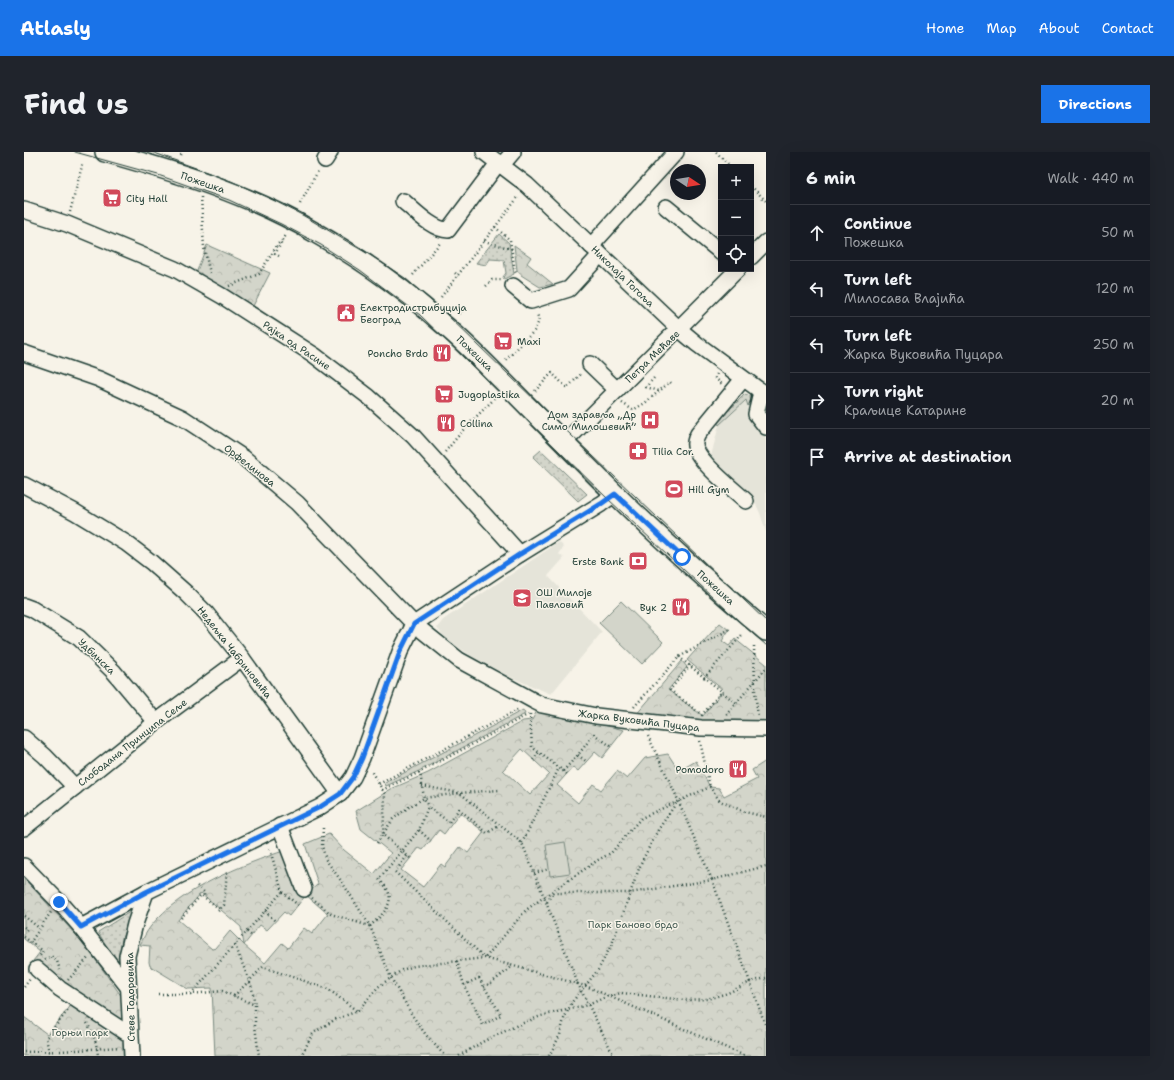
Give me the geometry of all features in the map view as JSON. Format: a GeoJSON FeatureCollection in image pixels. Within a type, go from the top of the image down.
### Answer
{"type":"FeatureCollection","features":[{"type":"Feature","properties":{"kind":"main road","name":"Пожешка"},"geometry":{"type":"LineString","coordinates":[[105,152],[196,179],[232,192],[298,223],[330,241],[400,289],[445,325],[565,442],[615,494],[682,557],[766,632]]}},
{"type":"Feature","properties":{"kind":"street","name":"Николаја Гогоља"},"geometry":{"type":"LineString","coordinates":[[484,152],[527,185],[679,329],[763,393]]}},
{"type":"Feature","properties":{"kind":"street"},"geometry":{"type":"LineString","coordinates":[[403,202],[434,227],[442,230],[448,230],[501,164],[513,152]]}},
{"type":"Feature","properties":{"kind":"street"},"geometry":{"type":"LineString","coordinates":[[515,288],[531,301],[569,289],[596,250],[676,152]]}},
{"type":"Feature","properties":{"kind":"street"},"geometry":{"type":"LineString","coordinates":[[666,207],[718,250]]}},
{"type":"Feature","properties":{"kind":"street","name":"Рајка од Расине"},"geometry":{"type":"LineString","coordinates":[[24,210],[67,224],[150,258],[188,276],[314,355],[369,397],[413,436],[520,554]]}},
{"type":"Feature","properties":{"kind":"street"},"geometry":{"type":"LineString","coordinates":[[754,254],[766,242]]}},
{"type":"Feature","properties":{"kind":"street","name":"Петра Мећаве"},"geometry":{"type":"LineString","coordinates":[[565,442],[618,395],[732,272]]}},
{"type":"Feature","properties":{"kind":"street","name":"Орфелинова"},"geometry":{"type":"LineString","coordinates":[[24,352],[99,379],[183,418],[244,458],[297,503],[414,624]]}},
{"type":"Feature","properties":{"kind":"street"},"geometry":{"type":"LineString","coordinates":[[590,364],[618,395]]}},
{"type":"Feature","properties":{"kind":"street"},"geometry":{"type":"LineString","coordinates":[[743,379],[698,434],[695,440],[695,447],[709,467],[746,501]]}},
{"type":"Feature","properties":{"kind":"street"},"geometry":{"type":"LineString","coordinates":[[763,393],[760,398],[756,414],[766,427]]}},
{"type":"Feature","properties":{"kind":"street","name":"Недељка Чабриновића"},"geometry":{"type":"LineString","coordinates":[[24,485],[76,512],[126,543],[151,562],[206,612],[242,658],[340,794]]}},
{"type":"Feature","properties":{"kind":"street"},"geometry":{"type":"LineString","coordinates":[[81,927],[146,892],[320,807],[340,794],[353,777],[362,758],[400,652],[414,624],[520,554],[615,494]]}},
{"type":"Feature","properties":{"kind":"street","name":"Удбинска"},"geometry":{"type":"LineString","coordinates":[[24,606],[32,609],[79,638],[114,672],[156,722]]}},
{"type":"Feature","properties":{"kind":"street","name":"Жарка Вуковића Пуцара"},"geometry":{"type":"LineString","coordinates":[[414,624],[459,660],[542,705],[596,716],[641,722],[701,728],[763,729]]}},
{"type":"Feature","properties":{"kind":"street","name":"Слободана Принципа Сеље"},"geometry":{"type":"LineString","coordinates":[[24,828],[156,722],[242,658]]}},
{"type":"Feature","properties":{"kind":"street"},"geometry":{"type":"LineString","coordinates":[[24,738],[45,756],[75,787]]}},
{"type":"Feature","properties":{"kind":"street"},"geometry":{"type":"LineString","coordinates":[[280,826],[307,893]]}},
{"type":"Feature","properties":{"kind":"street"},"geometry":{"type":"LineString","coordinates":[[24,866],[81,927],[128,987]]}},
{"type":"Feature","properties":{"kind":"street","name":"Стеве Тодоровића"},"geometry":{"type":"LineString","coordinates":[[128,1046],[127,956],[130,938],[146,892]]}},
{"type":"Feature","properties":{"kind":"street"},"geometry":{"type":"LineString","coordinates":[[37,969],[128,1046]]}},
{"type":"Feature","properties":{"kind":"path"},"geometry":{"type":"LineString","coordinates":[[716,152],[728,164]]}},
{"type":"Feature","properties":{"kind":"path"},"geometry":{"type":"LineString","coordinates":[[74,198],[83,162]]}},
{"type":"Feature","properties":{"kind":"path"},"geometry":{"type":"LineString","coordinates":[[300,204],[313,180]]}},
{"type":"Feature","properties":{"kind":"path"},"geometry":{"type":"LineString","coordinates":[[754,189],[766,201]]}},
{"type":"Feature","properties":{"kind":"path"},"geometry":{"type":"LineString","coordinates":[[201,197],[204,248],[215,292],[250,276],[259,274],[278,244],[286,235]]}},
{"type":"Feature","properties":{"kind":"path"},"geometry":{"type":"LineString","coordinates":[[441,297],[458,276],[477,248],[516,200]]}},
{"type":"Feature","properties":{"kind":"path"},"geometry":{"type":"LineString","coordinates":[[495,227],[510,240],[515,270],[519,276],[515,288]]}},
{"type":"Feature","properties":{"kind":"path"},"geometry":{"type":"LineString","coordinates":[[279,256],[275,254],[282,240]]}},
{"type":"Feature","properties":{"kind":"path"},"geometry":{"type":"LineString","coordinates":[[484,241],[512,249]]}},
{"type":"Feature","properties":{"kind":"path"},"geometry":{"type":"LineString","coordinates":[[413,275],[441,242]]}},
{"type":"Feature","properties":{"kind":"path"},"geometry":{"type":"LineString","coordinates":[[455,273],[458,276]]}},
{"type":"Feature","properties":{"kind":"path"},"geometry":{"type":"LineString","coordinates":[[486,286],[492,280]]}},
{"type":"Feature","properties":{"kind":"path"},"geometry":{"type":"LineString","coordinates":[[506,360],[534,331],[539,321],[537,300]]}},
{"type":"Feature","properties":{"kind":"path"},"geometry":{"type":"LineString","coordinates":[[459,314],[465,308]]}},
{"type":"Feature","properties":{"kind":"path"},"geometry":{"type":"LineString","coordinates":[[535,391],[552,373],[567,388],[590,364]]}},
{"type":"Feature","properties":{"kind":"path"},"geometry":{"type":"LineString","coordinates":[[654,378],[646,387],[659,391]]}},
{"type":"Feature","properties":{"kind":"path"},"geometry":{"type":"LineString","coordinates":[[618,395],[633,410],[670,382],[671,383]]}},
{"type":"Feature","properties":{"kind":"path"},"geometry":{"type":"LineString","coordinates":[[449,448],[482,414],[495,398]]}},
{"type":"Feature","properties":{"kind":"path"},"geometry":{"type":"LineString","coordinates":[[623,720],[679,657],[732,628]]}},
{"type":"Feature","properties":{"kind":"path"},"geometry":{"type":"LineString","coordinates":[[704,678],[742,635]]}},
{"type":"Feature","properties":{"kind":"path"},"geometry":{"type":"LineString","coordinates":[[754,646],[755,682],[763,729]]}},
{"type":"Feature","properties":{"kind":"path"},"geometry":{"type":"LineString","coordinates":[[679,657],[736,703]]}},
{"type":"Feature","properties":{"kind":"path"},"geometry":{"type":"LineString","coordinates":[[690,665],[670,690],[702,715],[722,691]]}},
{"type":"Feature","properties":{"kind":"path"},"geometry":{"type":"LineString","coordinates":[[724,717],[766,668]]}},
{"type":"Feature","properties":{"kind":"path"},"geometry":{"type":"LineString","coordinates":[[379,784],[520,708]]}},
{"type":"Feature","properties":{"kind":"path"},"geometry":{"type":"LineString","coordinates":[[382,790],[420,772],[530,713],[532,747],[567,774]]}},
{"type":"Feature","properties":{"kind":"path"},"geometry":{"type":"LineString","coordinates":[[641,722],[678,801],[712,880],[766,1027]]}},
{"type":"Feature","properties":{"kind":"path"},"geometry":{"type":"LineString","coordinates":[[701,728],[700,742],[710,787],[720,801],[745,812],[766,818]]}},
{"type":"Feature","properties":{"kind":"path"},"geometry":{"type":"LineString","coordinates":[[563,771],[578,755],[594,734],[612,748]]}},
{"type":"Feature","properties":{"kind":"path"},"geometry":{"type":"LineString","coordinates":[[533,760],[539,752]]}},
{"type":"Feature","properties":{"kind":"path"},"geometry":{"type":"LineString","coordinates":[[578,755],[587,762]]}},
{"type":"Feature","properties":{"kind":"path"},"geometry":{"type":"LineString","coordinates":[[362,758],[385,794],[383,835]]}},
{"type":"Feature","properties":{"kind":"path"},"geometry":{"type":"LineString","coordinates":[[522,843],[559,768]]}},
{"type":"Feature","properties":{"kind":"path"},"geometry":{"type":"LineString","coordinates":[[420,772],[424,798],[428,807],[450,823],[459,810],[487,833],[499,826]]}},
{"type":"Feature","properties":{"kind":"path"},"geometry":{"type":"LineString","coordinates":[[422,786],[460,793],[499,826],[522,843],[581,991],[614,1056]]}},
{"type":"Feature","properties":{"kind":"path"},"geometry":{"type":"LineString","coordinates":[[485,958],[526,910],[610,853],[640,818],[710,787]]}},
{"type":"Feature","properties":{"kind":"path"},"geometry":{"type":"LineString","coordinates":[[377,843],[393,819],[424,798],[499,790]]}},
{"type":"Feature","properties":{"kind":"path"},"geometry":{"type":"LineString","coordinates":[[549,1056],[560,1035],[564,1020],[572,1002],[598,970],[612,944],[641,863],[658,830],[678,801]]}},
{"type":"Feature","properties":{"kind":"path"},"geometry":{"type":"LineString","coordinates":[[370,926],[381,916],[389,905],[390,897],[388,889],[379,879],[418,830],[428,807]]}},
{"type":"Feature","properties":{"kind":"path"},"geometry":{"type":"LineString","coordinates":[[323,828],[322,846],[326,860],[370,926],[391,978],[412,1015],[426,1035],[445,1056]]}},
{"type":"Feature","properties":{"kind":"path"},"geometry":{"type":"LineString","coordinates":[[418,830],[431,840]]}},
{"type":"Feature","properties":{"kind":"path"},"geometry":{"type":"LineString","coordinates":[[383,835],[410,858]]}},
{"type":"Feature","properties":{"kind":"path"},"geometry":{"type":"LineString","coordinates":[[270,849],[282,892],[298,905]]}},
{"type":"Feature","properties":{"kind":"path"},"geometry":{"type":"LineString","coordinates":[[407,856],[395,872],[485,958]]}},
{"type":"Feature","properties":{"kind":"path"},"geometry":{"type":"LineString","coordinates":[[552,893],[629,893],[712,880],[766,866]]}},
{"type":"Feature","properties":{"kind":"path"},"geometry":{"type":"LineString","coordinates":[[534,872],[549,869]]}},
{"type":"Feature","properties":{"kind":"path"},"geometry":{"type":"LineString","coordinates":[[181,918],[201,895],[219,910],[224,905],[227,871]]}},
{"type":"Feature","properties":{"kind":"path"},"geometry":{"type":"LineString","coordinates":[[197,886],[205,893],[204,897]]}},
{"type":"Feature","properties":{"kind":"path"},"geometry":{"type":"LineString","coordinates":[[191,994],[282,892]]}},
{"type":"Feature","properties":{"kind":"path"},"geometry":{"type":"LineString","coordinates":[[307,893],[331,914],[370,926]]}},
{"type":"Feature","properties":{"kind":"path"},"geometry":{"type":"LineString","coordinates":[[546,903],[552,893]]}},
{"type":"Feature","properties":{"kind":"path"},"geometry":{"type":"LineString","coordinates":[[265,911],[276,921]]}},
{"type":"Feature","properties":{"kind":"path"},"geometry":{"type":"LineString","coordinates":[[30,943],[50,913]]}},
{"type":"Feature","properties":{"kind":"path"},"geometry":{"type":"LineString","coordinates":[[24,916],[39,928]]}},
{"type":"Feature","properties":{"kind":"path"},"geometry":{"type":"LineString","coordinates":[[24,926],[27,929],[24,932]]}},
{"type":"Feature","properties":{"kind":"path"},"geometry":{"type":"LineString","coordinates":[[247,932],[252,936]]}},
{"type":"Feature","properties":{"kind":"path"},"geometry":{"type":"LineString","coordinates":[[24,937],[30,943],[43,951],[32,965],[37,969]]}},
{"type":"Feature","properties":{"kind":"path"},"geometry":{"type":"LineString","coordinates":[[235,945],[249,981],[255,1005],[255,1026],[259,1056]]}},
{"type":"Feature","properties":{"kind":"path"},"geometry":{"type":"LineString","coordinates":[[79,967],[90,956]]}},
{"type":"Feature","properties":{"kind":"path"},"geometry":{"type":"LineString","coordinates":[[301,1056],[315,1032],[336,1019],[358,1011],[378,987],[402,970],[414,966],[485,958],[586,986],[745,1056]]}},
{"type":"Feature","properties":{"kind":"path"},"geometry":{"type":"LineString","coordinates":[[457,961],[464,985],[483,1025],[501,1016],[479,978],[464,985]]}},
{"type":"Feature","properties":{"kind":"path"},"geometry":{"type":"LineString","coordinates":[[484,987],[513,966]]}},
{"type":"Feature","properties":{"kind":"path"},"geometry":{"type":"LineString","coordinates":[[234,996],[263,967],[328,990],[358,1011]]}},
{"type":"Feature","properties":{"kind":"path"},"geometry":{"type":"LineString","coordinates":[[459,1056],[518,1025],[540,1016],[588,1005],[608,996],[622,993],[684,1000],[706,999],[728,993],[750,982],[766,978]]}},
{"type":"Feature","properties":{"kind":"path"},"geometry":{"type":"LineString","coordinates":[[158,994],[191,994],[222,991],[255,1005]]}},
{"type":"Feature","properties":{"kind":"path"},"geometry":{"type":"LineString","coordinates":[[49,1056],[46,1038],[70,1009]]}},
{"type":"Feature","properties":{"kind":"path"},"geometry":{"type":"LineString","coordinates":[[24,1052],[48,1052],[128,1046]]}},
{"type":"Feature","properties":{"kind":"path"},"geometry":{"type":"LineString","coordinates":[[98,1049],[98,1056]]}},
{"type":"Feature","properties":{"kind":"path"},"geometry":{"type":"LineString","coordinates":[[24,1052],[28,1056]]}},
{"type":"Feature","properties":{"kind":"shaded area"},"geometry":{"type":"Polygon","coordinates":[[[746,400],[753,415],[761,410],[766,414],[766,532],[753,498],[711,456],[719,425],[746,400]]]}},
{"type":"Feature","properties":{"kind":"shaded area","name":"ОШ Милоје Павловић"},"geometry":{"type":"Polygon","coordinates":[[[559,542],[564,547],[559,554],[564,558],[548,576],[602,632],[551,694],[508,676],[473,657],[452,643],[437,628],[443,620],[559,542]]]}},
{"type":"Feature","properties":{"kind":"green space"},"geometry":{"type":"Polygon","coordinates":[[[499,234],[509,243],[514,274],[504,279],[503,277],[506,273],[504,260],[490,259],[486,265],[476,263],[499,234]]]}},
{"type":"Feature","properties":{"kind":"green space"},"geometry":{"type":"Polygon","coordinates":[[[207,245],[270,273],[253,306],[195,276],[207,245]]]}},
{"type":"Feature","properties":{"kind":"green space"},"geometry":{"type":"Polygon","coordinates":[[[514,245],[531,257],[527,263],[553,284],[540,287],[521,275],[517,270],[514,245]]]}},
{"type":"Feature","properties":{"kind":"green space"},"geometry":{"type":"Polygon","coordinates":[[[745,394],[752,397],[748,406],[746,400],[719,425],[717,422],[745,394]]]}},
{"type":"Feature","properties":{"kind":"green space"},"geometry":{"type":"Polygon","coordinates":[[[541,450],[587,494],[578,501],[533,457],[541,450]]]}},
{"type":"Feature","properties":{"kind":"green space"},"geometry":{"type":"Polygon","coordinates":[[[621,601],[663,642],[642,664],[599,623],[621,601]]]}},
{"type":"Feature","properties":{"kind":"green space"},"geometry":{"type":"Polygon","coordinates":[[[720,623],[729,630],[722,641],[729,646],[735,639],[766,664],[766,723],[698,724],[635,716],[682,661],[687,667],[668,690],[703,716],[723,690],[687,660],[720,623]]]}},
{"type":"Feature","properties":{"kind":"green space","name":"Парк Баново брдо"},"geometry":{"type":"Polygon","coordinates":[[[538,709],[624,730],[602,758],[595,752],[578,771],[573,767],[557,785],[578,803],[593,784],[601,790],[617,771],[627,779],[645,758],[668,754],[679,771],[696,761],[710,787],[719,788],[724,796],[757,779],[752,770],[766,761],[766,1056],[215,1056],[212,988],[188,989],[150,966],[150,946],[140,945],[149,928],[163,913],[178,901],[213,880],[250,863],[286,850],[283,856],[296,892],[306,895],[318,884],[305,844],[329,834],[344,850],[374,874],[391,853],[361,829],[356,811],[391,789],[428,773],[523,721],[532,720],[538,709]],[[522,749],[503,770],[530,795],[549,774],[522,749]],[[460,813],[444,834],[439,830],[423,850],[419,848],[401,870],[423,887],[441,864],[445,867],[460,847],[468,853],[484,832],[460,813]],[[201,893],[178,920],[212,949],[216,948],[230,931],[244,945],[241,927],[201,893]],[[306,895],[289,916],[284,912],[267,930],[260,925],[244,945],[265,963],[282,943],[288,948],[304,928],[312,934],[328,914],[306,895]]]}},
{"type":"Feature","properties":{"kind":"green space"},"geometry":{"type":"Polygon","coordinates":[[[523,710],[525,714],[419,771],[386,786],[385,783],[523,710]]]}},
{"type":"Feature","properties":{"kind":"green space"},"geometry":{"type":"Polygon","coordinates":[[[565,842],[570,873],[550,876],[546,845],[565,842]]]}},
{"type":"Feature","properties":{"kind":"green space","name":"Горњи парк"},"geometry":{"type":"Polygon","coordinates":[[[24,878],[86,946],[122,997],[125,1056],[24,1056],[24,1017],[47,1034],[69,1008],[76,996],[33,961],[40,952],[24,939],[24,878]]]}},
{"type":"Feature","properties":{"kind":"green space"},"geometry":{"type":"Polygon","coordinates":[[[133,910],[122,938],[120,951],[121,970],[98,932],[133,910]]]}},
{"type":"Feature","properties":{"kind":"tram line"},"geometry":{"type":"LineString","coordinates":[[75,152],[158,175],[229,200],[281,224],[321,245],[360,270],[420,315],[608,499],[766,645]]}},
{"type":"Feature","properties":{"kind":"tram line"},"geometry":{"type":"LineString","coordinates":[[152,152],[231,181],[275,201],[304,216],[370,255],[405,278],[446,314],[766,621]]}},
{"type":"Feature","properties":{"kind":"place","name":"City Hall"},"geometry":{"type":"Point","coordinates":[112,198]}},
{"type":"Feature","properties":{"kind":"place","name":"Електродистрибуција Београд"},"geometry":{"type":"Point","coordinates":[346,313]}},
{"type":"Feature","properties":{"kind":"place","name":"Maxi"},"geometry":{"type":"Point","coordinates":[503,341]}},
{"type":"Feature","properties":{"kind":"place","name":"Poncho Brdo"},"geometry":{"type":"Point","coordinates":[442,353]}},
{"type":"Feature","properties":{"kind":"place","name":"Jugoplastika"},"geometry":{"type":"Point","coordinates":[444,394]}},
{"type":"Feature","properties":{"kind":"place","name":"Дом здравља „Др Симо Милошевић”"},"geometry":{"type":"Point","coordinates":[650,420]}},
{"type":"Feature","properties":{"kind":"place","name":"Collina"},"geometry":{"type":"Point","coordinates":[446,423]}},
{"type":"Feature","properties":{"kind":"place","name":"Tilia Cor."},"geometry":{"type":"Point","coordinates":[638,451]}},
{"type":"Feature","properties":{"kind":"place","name":"Hill Gym"},"geometry":{"type":"Point","coordinates":[674,489]}},
{"type":"Feature","properties":{"kind":"place","name":"Erste Bank"},"geometry":{"type":"Point","coordinates":[638,561]}},
{"type":"Feature","properties":{"kind":"place","name":"ОШ Милоје Павловић"},"geometry":{"type":"Point","coordinates":[522,598]}},
{"type":"Feature","properties":{"kind":"place","name":"Вук 2"},"geometry":{"type":"Point","coordinates":[681,607]}},
{"type":"Feature","properties":{"kind":"place","name":"Pomodoro"},"geometry":{"type":"Point","coordinates":[738,769]}},
{"type":"Feature","properties":{"kind":"route"},"geometry":{"type":"LineString","coordinates":[[59,902],[81,927],[146,892],[333,800],[347,786],[362,758],[400,652],[414,624],[520,554],[615,494],[682,557]]}}]}
